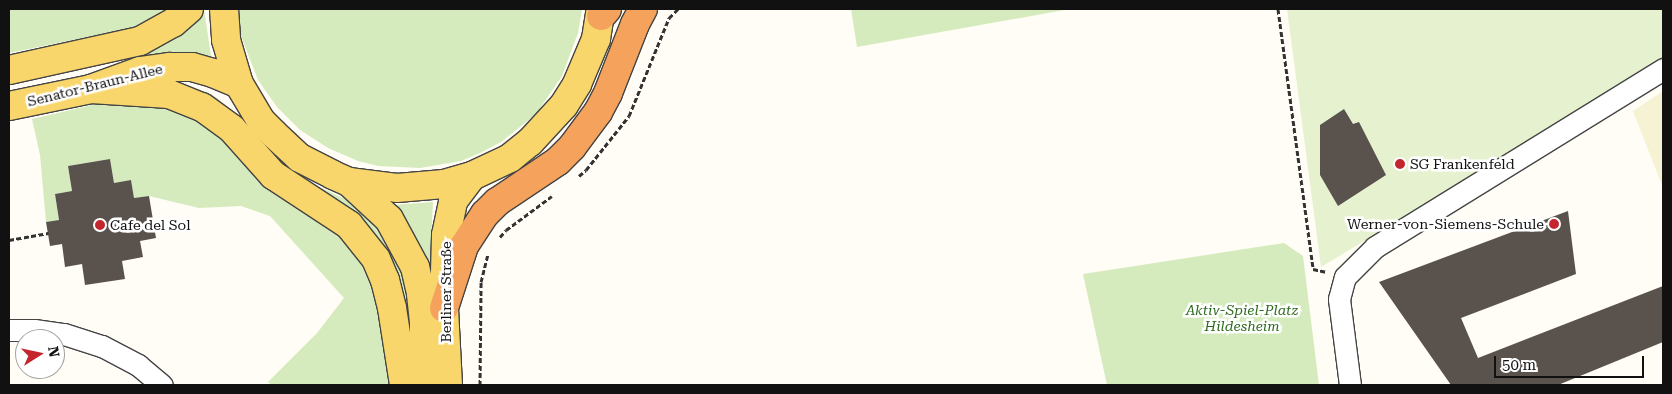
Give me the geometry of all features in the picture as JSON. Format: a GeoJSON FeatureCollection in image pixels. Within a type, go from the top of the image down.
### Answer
{"type":"FeatureCollection","features":[{"type":"Feature","properties":{"kind":"highway"},"geometry":{"type":"LineString","coordinates":[[444,308],[464,246],[480,221],[497,202],[558,161],[572,147],[598,112],[608,93],[635,24],[643,9]]}},
{"type":"Feature","properties":{"kind":"main road"},"geometry":{"type":"LineString","coordinates":[[9,70],[140,41],[173,23],[189,9]]}},
{"type":"Feature","properties":{"kind":"main road"},"geometry":{"type":"LineString","coordinates":[[224,9],[226,40],[239,84],[261,121],[286,147],[316,168],[349,182],[397,188],[444,184],[472,176],[510,158],[530,142],[564,105],[588,62],[603,11]]}},
{"type":"Feature","properties":{"kind":"main road","name":"Senator-Braun-Allee"},"geometry":{"type":"LineString","coordinates":[[9,106],[91,89],[140,71],[170,67],[192,67],[213,73],[239,84]]}},
{"type":"Feature","properties":{"kind":"main road"},"geometry":{"type":"LineString","coordinates":[[91,89],[160,93],[184,99],[202,107],[232,129],[273,174],[349,225],[376,259],[385,280],[392,308],[404,385]]}},
{"type":"Feature","properties":{"kind":"main road","name":"Berliner Straße"},"geometry":{"type":"LineString","coordinates":[[448,385],[444,308],[444,256],[449,216],[453,201],[472,176]]}},
{"type":"Feature","properties":{"kind":"main road","name":"Berliner Straße"},"geometry":{"type":"LineString","coordinates":[[349,182],[389,218],[415,267],[421,294],[424,324],[424,385]]}},
{"type":"Feature","properties":{"kind":"street"},"geometry":{"type":"LineString","coordinates":[[1350,385],[1339,299],[1345,276],[1375,247],[1663,69]]}},
{"type":"Feature","properties":{"kind":"street"},"geometry":{"type":"LineString","coordinates":[[9,330],[34,330],[64,334],[102,346],[138,365],[162,385]]}},
{"type":"Feature","properties":{"kind":"path"},"geometry":{"type":"LineString","coordinates":[[572,181],[586,170],[628,116],[669,18],[678,9]]}},
{"type":"Feature","properties":{"kind":"path"},"geometry":{"type":"LineString","coordinates":[[1278,9],[1313,269],[1345,276]]}},
{"type":"Feature","properties":{"kind":"path"},"geometry":{"type":"LineString","coordinates":[[495,244],[506,230],[557,192]]}},
{"type":"Feature","properties":{"kind":"path"},"geometry":{"type":"LineString","coordinates":[[9,240],[48,234]]}},
{"type":"Feature","properties":{"kind":"path"},"geometry":{"type":"LineString","coordinates":[[480,385],[481,282],[489,251]]}},
{"type":"Feature","properties":{"kind":"shaded area"},"geometry":{"type":"Polygon","coordinates":[[[1663,91],[1663,188],[1633,111],[1663,91]]]}},
{"type":"Feature","properties":{"kind":"green space"},"geometry":{"type":"Polygon","coordinates":[[[9,9],[172,9],[131,28],[9,53],[9,9]]]}},
{"type":"Feature","properties":{"kind":"green space"},"geometry":{"type":"Polygon","coordinates":[[[201,9],[204,9],[211,56],[167,53],[121,63],[177,32],[201,9]]]}},
{"type":"Feature","properties":{"kind":"green space"},"geometry":{"type":"Polygon","coordinates":[[[237,9],[582,9],[578,33],[562,76],[536,114],[501,142],[480,153],[461,161],[420,168],[378,166],[358,161],[328,148],[300,130],[277,107],[258,80],[241,36],[237,9]]]}},
{"type":"Feature","properties":{"kind":"green space"},"geometry":{"type":"Polygon","coordinates":[[[851,9],[1070,9],[857,47],[851,9]]]}},
{"type":"Feature","properties":{"kind":"green space","name":"SG Frankenfeld"},"geometry":{"type":"Polygon","coordinates":[[[1287,9],[1663,9],[1663,61],[1321,267],[1287,9]]]}},
{"type":"Feature","properties":{"kind":"green space"},"geometry":{"type":"Polygon","coordinates":[[[168,79],[207,92],[217,98],[231,110],[285,171],[358,205],[386,235],[401,268],[406,287],[406,332],[392,283],[168,79]]]}},
{"type":"Feature","properties":{"kind":"green space"},"geometry":{"type":"Polygon","coordinates":[[[118,99],[147,99],[207,124],[336,229],[360,259],[369,278],[377,302],[390,385],[272,385],[268,382],[317,333],[344,298],[270,216],[241,206],[199,208],[149,196],[134,198],[131,180],[114,183],[110,159],[68,166],[72,191],[55,194],[59,220],[46,222],[40,155],[32,119],[118,99]]]}},
{"type":"Feature","properties":{"kind":"green space"},"geometry":{"type":"Polygon","coordinates":[[[433,202],[429,278],[414,235],[392,205],[433,202]]]}},
{"type":"Feature","properties":{"kind":"green space","name":"Aktiv-Spiel-Platz Hildesheim"},"geometry":{"type":"Polygon","coordinates":[[[1284,243],[1303,256],[1319,385],[1107,385],[1083,274],[1284,243]]]}},
{"type":"Feature","properties":{"kind":"building"},"geometry":{"type":"Polygon","coordinates":[[[1344,109],[1353,124],[1359,122],[1386,175],[1338,206],[1320,175],[1320,125],[1344,109]]]}},
{"type":"Feature","properties":{"kind":"building"},"geometry":{"type":"Polygon","coordinates":[[[110,159],[114,183],[131,180],[134,198],[149,196],[156,238],[140,241],[143,257],[122,261],[125,279],[85,285],[82,264],[65,267],[62,244],[50,246],[46,222],[59,220],[55,194],[72,191],[68,166],[110,159]]]}},
{"type":"Feature","properties":{"kind":"building"},"geometry":{"type":"Polygon","coordinates":[[[1568,211],[1576,274],[1461,318],[1478,358],[1663,286],[1663,342],[1558,385],[1451,385],[1379,282],[1568,211]]]}},
{"type":"Feature","properties":{"kind":"place","name":"SG Frankenfeld"},"geometry":{"type":"Point","coordinates":[1400,164]}},
{"type":"Feature","properties":{"kind":"place","name":"Werner-von-Siemens-Schule"},"geometry":{"type":"Point","coordinates":[1554,224]}},
{"type":"Feature","properties":{"kind":"place","name":"Cafe del Sol"},"geometry":{"type":"Point","coordinates":[100,225]}}]}
